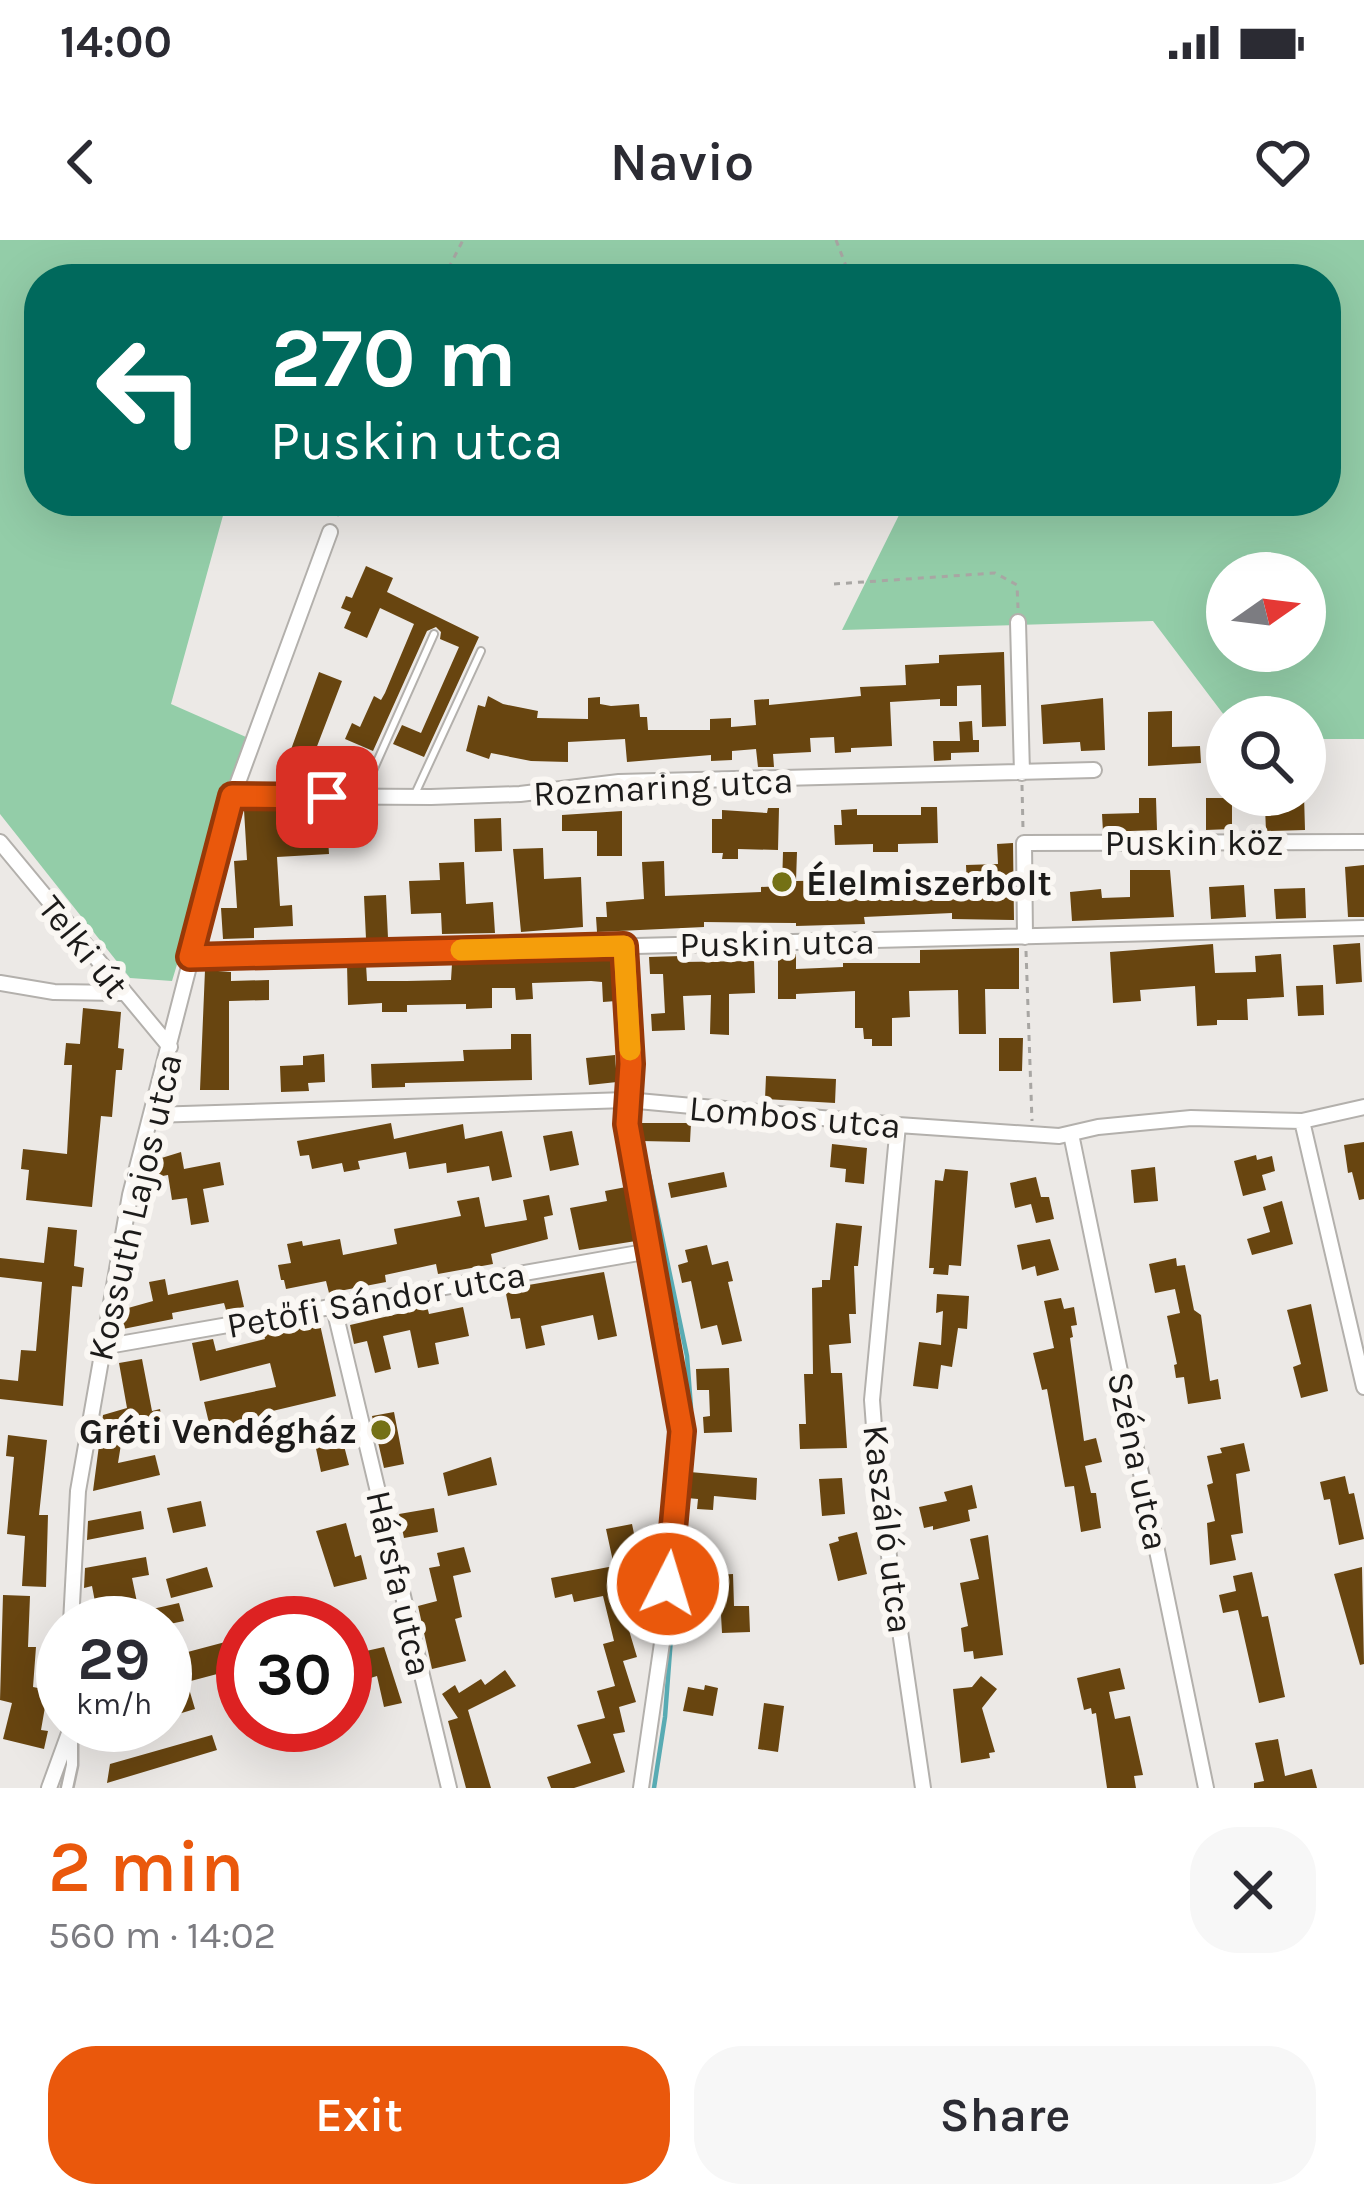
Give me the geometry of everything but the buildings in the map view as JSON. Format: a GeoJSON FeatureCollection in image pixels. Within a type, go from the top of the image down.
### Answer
{"type":"FeatureCollection","features":[{"type":"Feature","properties":{"kind":"street","name":"Kossuth Lajos utca"},"geometry":{"type":"LineString","coordinates":[[72,1596],[74,1522],[126,1214],[232,796],[330,532]]}},
{"type":"Feature","properties":{"kind":"street"},"geometry":{"type":"LineString","coordinates":[[1018,622],[1022,773]]}},
{"type":"Feature","properties":{"kind":"street","name":"Rozmaring utca"},"geometry":{"type":"LineString","coordinates":[[232,796],[520,794],[619,782],[1094,770]]}},
{"type":"Feature","properties":{"kind":"street","name":"Telki út"},"geometry":{"type":"LineString","coordinates":[[0,842],[170,1047]]}},
{"type":"Feature","properties":{"kind":"street","name":"Puskin köz"},"geometry":{"type":"LineString","coordinates":[[1024,843],[1364,842]]}},
{"type":"Feature","properties":{"kind":"street"},"geometry":{"type":"LineString","coordinates":[[1024,843],[1025,937]]}},
{"type":"Feature","properties":{"kind":"street","name":"Puskin utca"},"geometry":{"type":"LineString","coordinates":[[190,957],[1364,928]]}},
{"type":"Feature","properties":{"kind":"street"},"geometry":{"type":"LineString","coordinates":[[624,946],[631,1064],[627,1124],[682,1431],[664,1629],[640,1787]]}},
{"type":"Feature","properties":{"kind":"street"},"geometry":{"type":"LineString","coordinates":[[0,983],[55,992],[122,993]]}},
{"type":"Feature","properties":{"kind":"street","name":"Lombos utca"},"geometry":{"type":"LineString","coordinates":[[151,1115],[627,1100],[1033,1135],[1191,1118],[1302,1121],[1364,1107]]}},
{"type":"Feature","properties":{"kind":"street"},"geometry":{"type":"LineString","coordinates":[[1302,1121],[1364,1387]]}},
{"type":"Feature","properties":{"kind":"street","name":"Kaszáló utca"},"geometry":{"type":"LineString","coordinates":[[898,1125],[872,1400],[878,1481],[923,1788]]}},
{"type":"Feature","properties":{"kind":"street","name":"Széna utca"},"geometry":{"type":"LineString","coordinates":[[1072,1133],[1206,1788]]}},
{"type":"Feature","properties":{"kind":"street","name":"Petőfi Sándor utca"},"geometry":{"type":"LineString","coordinates":[[102,1347],[650,1251]]}},
{"type":"Feature","properties":{"kind":"street","name":"Hársfa utca"},"geometry":{"type":"LineString","coordinates":[[334,1308],[449,1788]]}},
{"type":"Feature","properties":{"kind":"street"},"geometry":{"type":"LineString","coordinates":[[49,1788],[63,1752]]}},
{"type":"Feature","properties":{"kind":"street"},"geometry":{"type":"LineString","coordinates":[[67,1788],[73,1752]]}},
{"type":"Feature","properties":{"kind":"lane"},"geometry":{"type":"LineString","coordinates":[[362,797],[434,634]]}},
{"type":"Feature","properties":{"kind":"lane"},"geometry":{"type":"LineString","coordinates":[[413,797],[482,651]]}},
{"type":"Feature","properties":{"kind":"path"},"geometry":{"type":"LineString","coordinates":[[330,532],[337,516]]}},
{"type":"Feature","properties":{"kind":"path"},"geometry":{"type":"LineString","coordinates":[[834,584],[995,573],[1017,585],[1018,622]]}},
{"type":"Feature","properties":{"kind":"path"},"geometry":{"type":"LineString","coordinates":[[1022,773],[1024,843]]}},
{"type":"Feature","properties":{"kind":"path"},"geometry":{"type":"LineString","coordinates":[[1025,937],[1033,1135]]}},
{"type":"Feature","properties":{"kind":"green space"},"geometry":{"type":"Polygon","coordinates":[[[0,240],[1364,240],[1364,739],[1326,739],[1326,696],[1210,696],[1153,621],[842,630],[899,516],[1341,516],[1341,264],[24,264],[24,516],[223,516],[171,704],[246,737],[172,981],[130,978],[0,814],[0,240]]]}},
{"type":"Feature","properties":{"kind":"waterway"},"geometry":{"type":"LineString","coordinates":[[648,1170],[687,1356],[691,1408],[684,1484]]}},
{"type":"Feature","properties":{"kind":"waterway"},"geometry":{"type":"LineString","coordinates":[[654,1788],[665,1717],[680,1519]]}},
{"type":"Feature","properties":{"kind":"slow traffic"},"geometry":{"type":"LineString","coordinates":[[461,950],[624,946],[630,1050]]}},
{"type":"Feature","properties":{"kind":"place","name":"Élelmiszerbolt"},"geometry":{"type":"Point","coordinates":[782,882]}},
{"type":"Feature","properties":{"kind":"place","name":"Gréti Vendégház"},"geometry":{"type":"Point","coordinates":[381,1430]}},
{"type":"Feature","properties":{"kind":"route"},"geometry":{"type":"LineString","coordinates":[[327,797],[232,796],[190,957],[624,946],[631,1064],[627,1124],[682,1431],[668,1584]]}}]}
